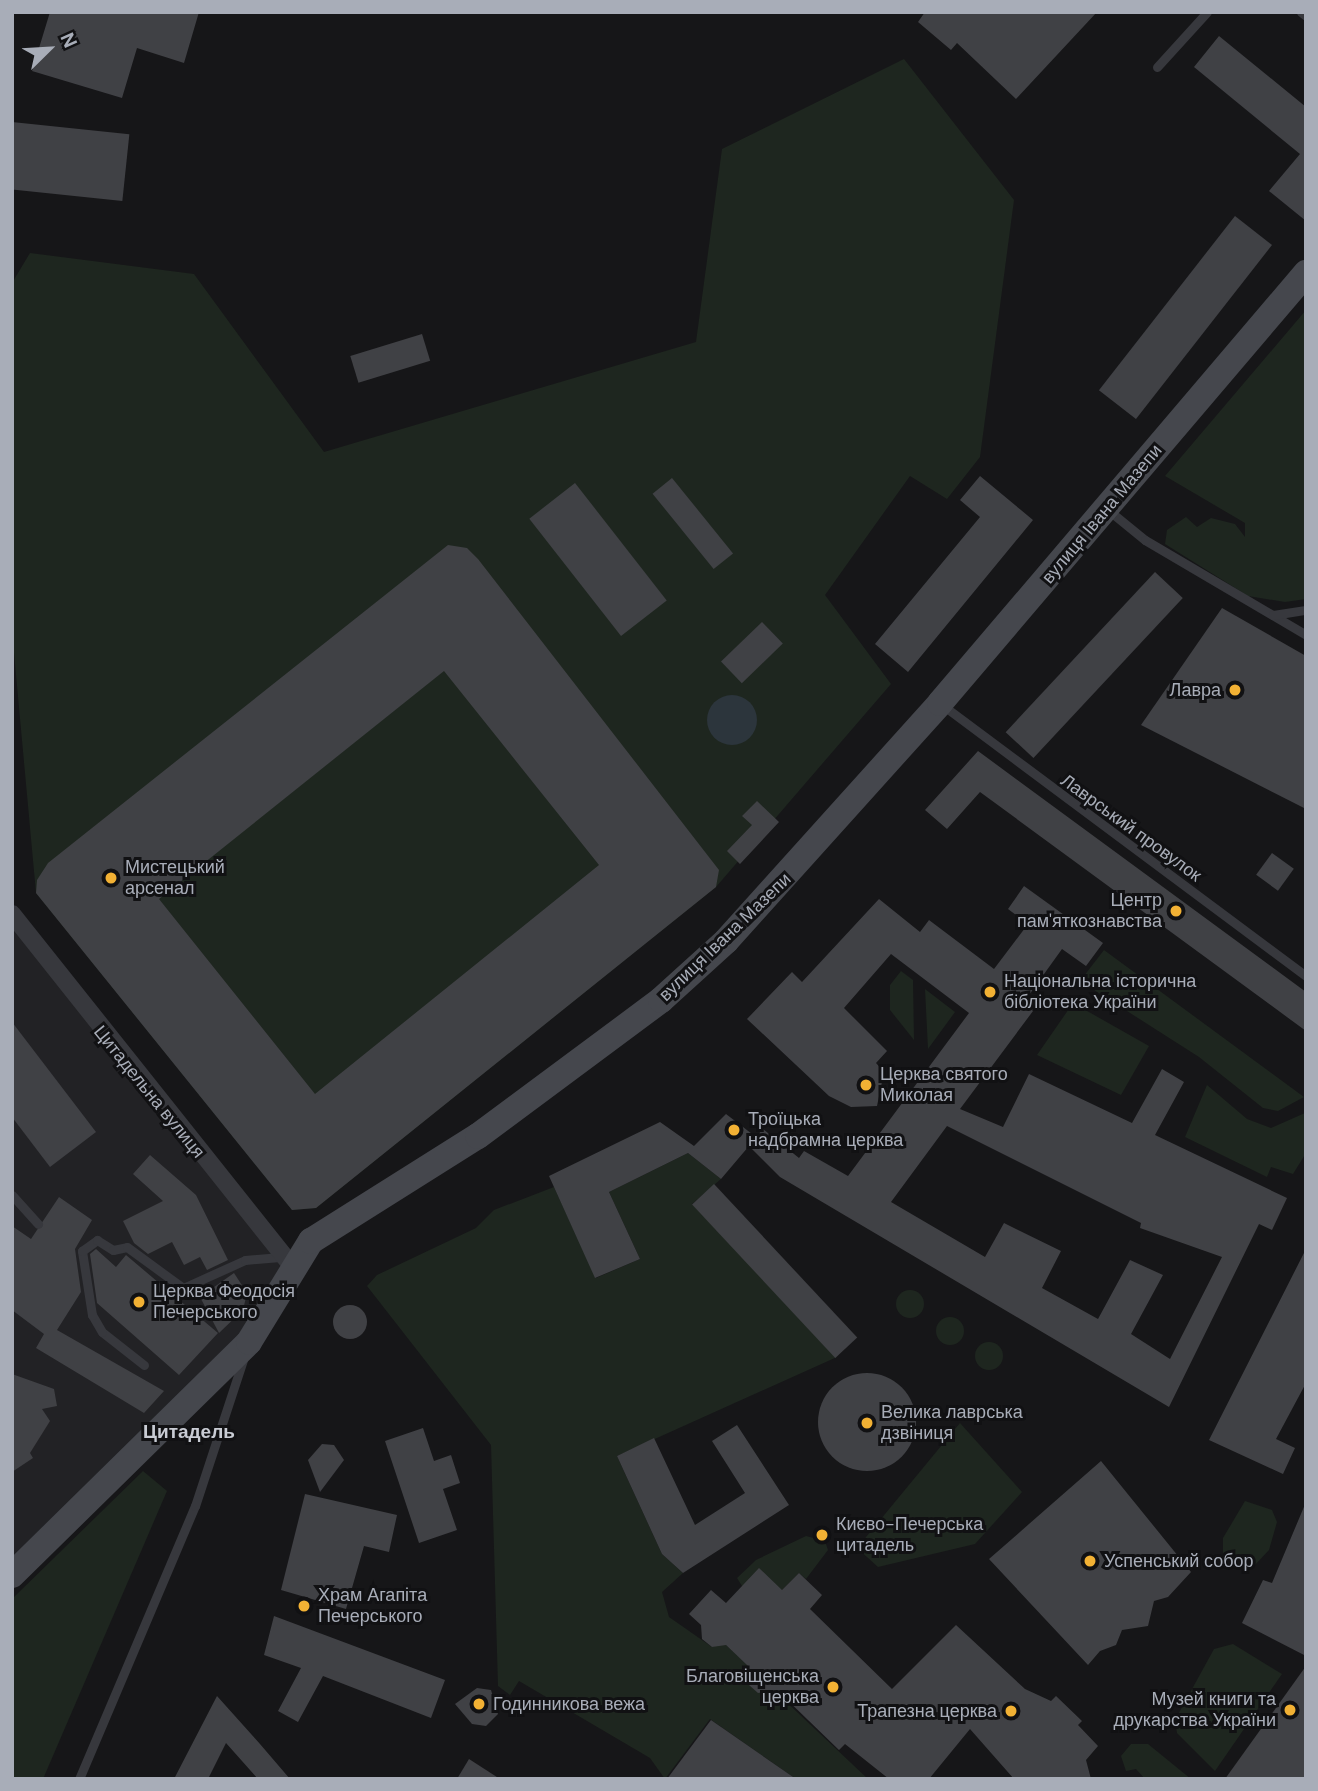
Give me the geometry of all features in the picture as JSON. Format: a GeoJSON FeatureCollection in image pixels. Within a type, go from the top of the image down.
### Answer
{"type":"FeatureCollection","features":[{"type":"Feature","properties":{"kind":"main road","name":"вулиця Івана Мазепи"},"geometry":{"type":"LineString","coordinates":[[12,1575],[249,1342],[287,1262],[320,1234],[478,1136],[661,1000],[790,874],[940,703],[1306,273]]}},
{"type":"Feature","properties":{"kind":"street","name":"Цитадельна вулиця"},"geometry":{"type":"LineString","coordinates":[[12,914],[287,1262]]}},
{"type":"Feature","properties":{"kind":"lane"},"geometry":{"type":"LineString","coordinates":[[1157,67],[1207,12]]}},
{"type":"Feature","properties":{"kind":"lane"},"geometry":{"type":"LineString","coordinates":[[1301,12],[1306,16]]}},
{"type":"Feature","properties":{"kind":"lane"},"geometry":{"type":"LineString","coordinates":[[1107,508],[1145,540],[1306,635]]}},
{"type":"Feature","properties":{"kind":"lane"},"geometry":{"type":"LineString","coordinates":[[1272,615],[1306,610]]}},
{"type":"Feature","properties":{"kind":"lane","name":"Лаврський провулок"},"geometry":{"type":"LineString","coordinates":[[940,703],[1306,976]]}},
{"type":"Feature","properties":{"kind":"lane"},"geometry":{"type":"LineString","coordinates":[[12,1195],[38,1224]]}},
{"type":"Feature","properties":{"kind":"lane"},"geometry":{"type":"LineString","coordinates":[[144,1365],[102,1332],[92,1315],[82,1251],[97,1241],[113,1250],[127,1247],[183,1289],[245,1260],[287,1262]]}},
{"type":"Feature","properties":{"kind":"lane"},"geometry":{"type":"LineString","coordinates":[[79,1779],[195,1506],[249,1342]]}},
{"type":"Feature","properties":{"kind":"shaded area"},"geometry":{"type":"Polygon","coordinates":[[[904,59],[1014,200],[980,457],[947,499],[910,476],[825,595],[891,684],[716,887],[316,1208],[292,1210],[36,893],[12,631],[12,283],[30,253],[194,274],[324,452],[696,342],[722,149],[904,59]]]}},
{"type":"Feature","properties":{"kind":"shaded area"},"geometry":{"type":"Polygon","coordinates":[[[1306,310],[1306,599],[1285,602],[1248,596],[1165,544],[1167,530],[1186,517],[1197,527],[1211,518],[1235,524],[1245,537],[1245,523],[1165,476],[1306,310]]]}},
{"type":"Feature","properties":{"kind":"shaded area"},"geometry":{"type":"Polygon","coordinates":[[[732,695],[750,702],[757,720],[750,738],[732,745],[714,738],[707,720],[714,702],[732,695]]]}},
{"type":"Feature","properties":{"kind":"shaded area"},"geometry":{"type":"Polygon","coordinates":[[[12,914],[292,1266],[249,1342],[12,1575],[12,914]]]}},
{"type":"Feature","properties":{"kind":"shaded area"},"geometry":{"type":"Polygon","coordinates":[[[1104,950],[1304,1097],[1278,1111],[1263,1108],[1199,1057],[1080,981],[1104,950]]]}},
{"type":"Feature","properties":{"kind":"shaded area"},"geometry":{"type":"Polygon","coordinates":[[[901,971],[913,980],[914,1040],[890,1010],[890,985],[901,971]]]}},
{"type":"Feature","properties":{"kind":"shaded area"},"geometry":{"type":"Polygon","coordinates":[[[925,989],[955,1012],[928,1049],[925,989]]]}},
{"type":"Feature","properties":{"kind":"shaded area"},"geometry":{"type":"Polygon","coordinates":[[[1073,1003],[1149,1046],[1121,1095],[1037,1055],[1073,1003]]]}},
{"type":"Feature","properties":{"kind":"shaded area"},"geometry":{"type":"Polygon","coordinates":[[[1207,1085],[1247,1119],[1271,1128],[1305,1113],[1306,1153],[1293,1174],[1271,1167],[1267,1177],[1185,1137],[1207,1085]]]}},
{"type":"Feature","properties":{"kind":"shaded area"},"geometry":{"type":"Polygon","coordinates":[[[688,1153],[721,1179],[692,1204],[837,1357],[617,1456],[662,1554],[683,1573],[662,1592],[669,1617],[712,1647],[724,1643],[868,1779],[796,1779],[710,1719],[665,1779],[650,1758],[519,1681],[510,1695],[498,1686],[491,1445],[367,1286],[377,1275],[476,1228],[494,1210],[554,1187],[596,1278],[640,1259],[609,1192],[688,1153]]]}},
{"type":"Feature","properties":{"kind":"shaded area"},"geometry":{"type":"Polygon","coordinates":[[[910,1290],[920,1294],[924,1304],[920,1314],[910,1318],[900,1314],[896,1304],[900,1294],[910,1290]]]}},
{"type":"Feature","properties":{"kind":"shaded area"},"geometry":{"type":"Polygon","coordinates":[[[950,1317],[960,1321],[964,1331],[960,1341],[950,1345],[940,1341],[936,1331],[940,1321],[950,1317]]]}},
{"type":"Feature","properties":{"kind":"shaded area"},"geometry":{"type":"Polygon","coordinates":[[[989,1342],[999,1346],[1003,1356],[999,1366],[989,1370],[979,1366],[975,1356],[979,1346],[989,1342]]]}},
{"type":"Feature","properties":{"kind":"shaded area"},"geometry":{"type":"Polygon","coordinates":[[[960,1423],[1022,1492],[975,1544],[878,1567],[857,1548],[960,1423]]]}},
{"type":"Feature","properties":{"kind":"shaded area"},"geometry":{"type":"Polygon","coordinates":[[[143,1471],[167,1491],[43,1779],[12,1779],[12,1599],[143,1471]]]}},
{"type":"Feature","properties":{"kind":"shaded area"},"geometry":{"type":"Polygon","coordinates":[[[1245,1501],[1272,1510],[1277,1522],[1269,1550],[1254,1566],[1223,1555],[1223,1538],[1245,1501]]]}},
{"type":"Feature","properties":{"kind":"shaded area"},"geometry":{"type":"Polygon","coordinates":[[[806,1536],[825,1541],[828,1550],[806,1579],[799,1573],[782,1590],[742,1586],[737,1578],[756,1560],[806,1536]]]}},
{"type":"Feature","properties":{"kind":"shaded area"},"geometry":{"type":"Polygon","coordinates":[[[1233,1644],[1282,1674],[1215,1771],[1177,1733],[1175,1720],[1214,1649],[1233,1644]]]}},
{"type":"Feature","properties":{"kind":"shaded area"},"geometry":{"type":"Polygon","coordinates":[[[1131,1744],[1148,1744],[1191,1779],[1145,1779],[1136,1769],[1126,1771],[1121,1756],[1131,1744]]]}},
{"type":"Feature","properties":{"kind":"building"},"geometry":{"type":"Polygon","coordinates":[[[50,12],[199,12],[184,63],[137,48],[122,98],[32,71],[50,12]]]}},
{"type":"Feature","properties":{"kind":"building"},"geometry":{"type":"Polygon","coordinates":[[[925,12],[1097,12],[1016,99],[957,43],[951,50],[918,22],[925,12]]]}},
{"type":"Feature","properties":{"kind":"building"},"geometry":{"type":"Polygon","coordinates":[[[1219,36],[1306,107],[1306,221],[1269,191],[1300,154],[1194,67],[1219,36]]]}},
{"type":"Feature","properties":{"kind":"building"},"geometry":{"type":"Polygon","coordinates":[[[12,122],[129,134],[122,201],[12,189],[12,122]]]}},
{"type":"Feature","properties":{"kind":"building"},"geometry":{"type":"Polygon","coordinates":[[[1235,216],[1272,245],[1136,419],[1099,390],[1235,216]]]}},
{"type":"Feature","properties":{"kind":"building"},"geometry":{"type":"Polygon","coordinates":[[[422,334],[430,361],[358,383],[350,356],[422,334]]]}},
{"type":"Feature","properties":{"kind":"building"},"geometry":{"type":"Polygon","coordinates":[[[980,476],[1033,520],[908,672],[875,644],[980,517],[960,500],[980,476]]]}},
{"type":"Feature","properties":{"kind":"building"},"geometry":{"type":"Polygon","coordinates":[[[672,478],[733,553],[714,569],[653,494],[672,478]]]}},
{"type":"Feature","properties":{"kind":"building"},"geometry":{"type":"Polygon","coordinates":[[[575,483],[667,600],[621,636],[529,519],[575,483]]]}},
{"type":"Feature","properties":{"kind":"building","name":"Мистецький арсенал"},"geometry":{"type":"Polygon","coordinates":[[[448,545],[467,548],[478,559],[719,870],[716,887],[316,1208],[292,1210],[36,893],[37,880],[48,863],[448,545]],[[444,671],[159,899],[315,1094],[599,865],[444,671]]]}},
{"type":"Feature","properties":{"kind":"building"},"geometry":{"type":"Polygon","coordinates":[[[1155,572],[1183,598],[1033,758],[1006,732],[1155,572]]]}},
{"type":"Feature","properties":{"kind":"building","name":"Лавра"},"geometry":{"type":"Polygon","coordinates":[[[1222,608],[1306,656],[1306,809],[1141,725],[1222,608]]]}},
{"type":"Feature","properties":{"kind":"building"},"geometry":{"type":"Polygon","coordinates":[[[762,622],[783,644],[742,683],[721,662],[762,622]]]}},
{"type":"Feature","properties":{"kind":"building"},"geometry":{"type":"Polygon","coordinates":[[[978,751],[1306,992],[1306,1031],[980,792],[947,829],[925,810],[978,751]]]}},
{"type":"Feature","properties":{"kind":"building"},"geometry":{"type":"Polygon","coordinates":[[[757,801],[779,822],[740,864],[727,851],[752,825],[742,816],[757,801]]]}},
{"type":"Feature","properties":{"kind":"building"},"geometry":{"type":"Polygon","coordinates":[[[1272,853],[1294,869],[1278,891],[1256,875],[1272,853]]]}},
{"type":"Feature","properties":{"kind":"building"},"geometry":{"type":"Polygon","coordinates":[[[1024,886],[1103,943],[1086,966],[1062,949],[1029,995],[1036,1007],[960,1109],[1003,1127],[1029,1074],[1132,1123],[1162,1069],[1184,1082],[1155,1135],[1287,1198],[1272,1230],[1259,1224],[1169,1407],[780,1177],[749,1146],[721,1179],[688,1153],[609,1192],[640,1259],[595,1278],[549,1176],[660,1122],[694,1146],[726,1114],[756,1137],[763,1129],[799,1158],[804,1151],[848,1176],[969,1013],[891,954],[844,1008],[887,1051],[876,1063],[884,1072],[877,1106],[851,1107],[829,1096],[747,1019],[792,972],[802,982],[879,899],[920,932],[929,920],[994,969],[1028,924],[1008,909],[1024,886]],[[947,1126],[891,1202],[985,1257],[1004,1223],[1061,1251],[1042,1288],[1098,1319],[1130,1260],[1163,1275],[1131,1334],[1170,1359],[1222,1257],[1140,1228],[1141,1223],[947,1126]]]}},
{"type":"Feature","properties":{"kind":"building"},"geometry":{"type":"Polygon","coordinates":[[[12,1022],[96,1132],[50,1167],[12,1117],[12,1022]]]}},
{"type":"Feature","properties":{"kind":"building"},"geometry":{"type":"Polygon","coordinates":[[[150,1155],[196,1195],[228,1260],[207,1270],[200,1257],[184,1265],[172,1242],[148,1254],[134,1243],[123,1221],[163,1201],[133,1174],[150,1155]]]}},
{"type":"Feature","properties":{"kind":"building"},"geometry":{"type":"Polygon","coordinates":[[[714,1184],[857,1338],[835,1358],[692,1204],[714,1184]]]}},
{"type":"Feature","properties":{"kind":"building"},"geometry":{"type":"Polygon","coordinates":[[[59,1197],[92,1220],[75,1249],[81,1292],[57,1330],[164,1391],[144,1413],[36,1348],[44,1334],[12,1310],[12,1226],[31,1239],[59,1197]]]}},
{"type":"Feature","properties":{"kind":"building","name":"Церква Феодосія Печерського"},"geometry":{"type":"Polygon","coordinates":[[[96,1249],[116,1267],[126,1255],[218,1333],[179,1375],[97,1303],[90,1254],[96,1249]]]}},
{"type":"Feature","properties":{"kind":"building"},"geometry":{"type":"Polygon","coordinates":[[[1306,1249],[1306,1383],[1276,1439],[1295,1448],[1283,1474],[1209,1440],[1306,1249]]]}},
{"type":"Feature","properties":{"kind":"building"},"geometry":{"type":"Polygon","coordinates":[[[234,1273],[247,1293],[243,1310],[219,1333],[200,1297],[234,1273]]]}},
{"type":"Feature","properties":{"kind":"building"},"geometry":{"type":"Polygon","coordinates":[[[350,1305],[362,1310],[367,1322],[362,1334],[350,1339],[338,1334],[333,1322],[338,1310],[350,1305]]]}},
{"type":"Feature","properties":{"kind":"building","name":"Велика лаврська дзвіниця"},"geometry":{"type":"Polygon","coordinates":[[[867,1373],[886,1376],[902,1387],[913,1403],[916,1422],[913,1441],[902,1457],[886,1468],[867,1471],[848,1468],[832,1457],[821,1441],[818,1422],[821,1403],[832,1387],[848,1376],[867,1373]]]}},
{"type":"Feature","properties":{"kind":"building"},"geometry":{"type":"Polygon","coordinates":[[[12,1374],[54,1389],[57,1406],[42,1409],[50,1421],[30,1453],[33,1458],[12,1472],[12,1374]]]}},
{"type":"Feature","properties":{"kind":"building"},"geometry":{"type":"Polygon","coordinates":[[[737,1425],[789,1505],[683,1573],[662,1554],[617,1456],[654,1438],[695,1525],[745,1493],[712,1441],[737,1425]]]}},
{"type":"Feature","properties":{"kind":"building"},"geometry":{"type":"Polygon","coordinates":[[[423,1428],[434,1461],[451,1455],[460,1483],[443,1489],[457,1530],[419,1543],[385,1441],[423,1428]]]}},
{"type":"Feature","properties":{"kind":"building"},"geometry":{"type":"Polygon","coordinates":[[[322,1444],[334,1445],[344,1460],[320,1492],[308,1460],[322,1444]]]}},
{"type":"Feature","properties":{"kind":"building","name":"Успенський собор"},"geometry":{"type":"Polygon","coordinates":[[[1101,1461],[1191,1572],[1168,1597],[1154,1601],[1148,1626],[1122,1630],[1116,1645],[1100,1651],[1088,1665],[989,1559],[1101,1461]]]}},
{"type":"Feature","properties":{"kind":"building"},"geometry":{"type":"Polygon","coordinates":[[[305,1494],[397,1515],[389,1552],[364,1546],[346,1609],[281,1590],[305,1494]]]}},
{"type":"Feature","properties":{"kind":"building"},"geometry":{"type":"Polygon","coordinates":[[[1306,1502],[1306,1656],[1242,1623],[1263,1580],[1272,1583],[1306,1502]]]}},
{"type":"Feature","properties":{"kind":"building"},"geometry":{"type":"Polygon","coordinates":[[[759,1568],[782,1590],[799,1573],[822,1595],[810,1609],[892,1689],[956,1625],[1025,1689],[1051,1701],[1056,1696],[1082,1721],[1078,1725],[1098,1746],[1086,1760],[1091,1779],[1014,1779],[970,1729],[929,1779],[889,1779],[845,1744],[839,1750],[777,1690],[758,1693],[749,1685],[748,1666],[726,1645],[712,1647],[702,1639],[701,1625],[689,1614],[711,1590],[726,1603],[759,1568]]]}},
{"type":"Feature","properties":{"kind":"building"},"geometry":{"type":"Polygon","coordinates":[[[274,1616],[445,1680],[431,1718],[323,1676],[298,1722],[278,1711],[301,1668],[264,1655],[274,1616]]]}},
{"type":"Feature","properties":{"kind":"building","name":"Музей книги та друкарства України"},"geometry":{"type":"Polygon","coordinates":[[[1306,1666],[1306,1779],[1225,1779],[1306,1666]]]}},
{"type":"Feature","properties":{"kind":"building","name":"Годинникова вежа"},"geometry":{"type":"Polygon","coordinates":[[[477,1688],[491,1690],[498,1714],[486,1726],[472,1724],[455,1704],[477,1688]]]}},
{"type":"Feature","properties":{"kind":"building"},"geometry":{"type":"Polygon","coordinates":[[[217,1696],[290,1779],[258,1779],[226,1743],[208,1779],[174,1779],[217,1696]]]}},
{"type":"Feature","properties":{"kind":"building"},"geometry":{"type":"Polygon","coordinates":[[[711,1720],[796,1779],[667,1779],[711,1720]]]}},
{"type":"Feature","properties":{"kind":"building"},"geometry":{"type":"Polygon","coordinates":[[[469,1759],[500,1779],[457,1779],[469,1759]]]}},
{"type":"Feature","properties":{"kind":"place","name":"Лавра"},"geometry":{"type":"Point","coordinates":[1235,690]}},
{"type":"Feature","properties":{"kind":"place","name":"Мистецький арсенал"},"geometry":{"type":"Point","coordinates":[111,878]}},
{"type":"Feature","properties":{"kind":"place","name":"Центр пам'яткознавства"},"geometry":{"type":"Point","coordinates":[1176,911]}},
{"type":"Feature","properties":{"kind":"place","name":"Національна історична бібліотека України"},"geometry":{"type":"Point","coordinates":[990,992]}},
{"type":"Feature","properties":{"kind":"place","name":"Церква святого Миколая"},"geometry":{"type":"Point","coordinates":[866,1085]}},
{"type":"Feature","properties":{"kind":"place","name":"Троїцька надбрамна церква"},"geometry":{"type":"Point","coordinates":[734,1130]}},
{"type":"Feature","properties":{"kind":"place","name":"Церква Феодосія Печерського"},"geometry":{"type":"Point","coordinates":[139,1302]}},
{"type":"Feature","properties":{"kind":"place","name":"Велика лаврська дзвіниця"},"geometry":{"type":"Point","coordinates":[867,1423]}},
{"type":"Feature","properties":{"kind":"place","name":"Києво-Печерська цитадель"},"geometry":{"type":"Point","coordinates":[822,1535]}},
{"type":"Feature","properties":{"kind":"place","name":"Успенський собор"},"geometry":{"type":"Point","coordinates":[1090,1561]}},
{"type":"Feature","properties":{"kind":"place","name":"Храм Агапіта Печерського"},"geometry":{"type":"Point","coordinates":[304,1606]}},
{"type":"Feature","properties":{"kind":"place","name":"Благовіщенська церква"},"geometry":{"type":"Point","coordinates":[833,1687]}},
{"type":"Feature","properties":{"kind":"place","name":"Годинникова вежа"},"geometry":{"type":"Point","coordinates":[479,1704]}},
{"type":"Feature","properties":{"kind":"place","name":"Музей книги та друкарства України"},"geometry":{"type":"Point","coordinates":[1290,1710]}},
{"type":"Feature","properties":{"kind":"place","name":"Трапезна церква"},"geometry":{"type":"Point","coordinates":[1011,1711]}},
{"type":"Feature","properties":{"kind":"district","name":"Цитадель"},"geometry":{"type":"Point","coordinates":[189,1432]}}]}
